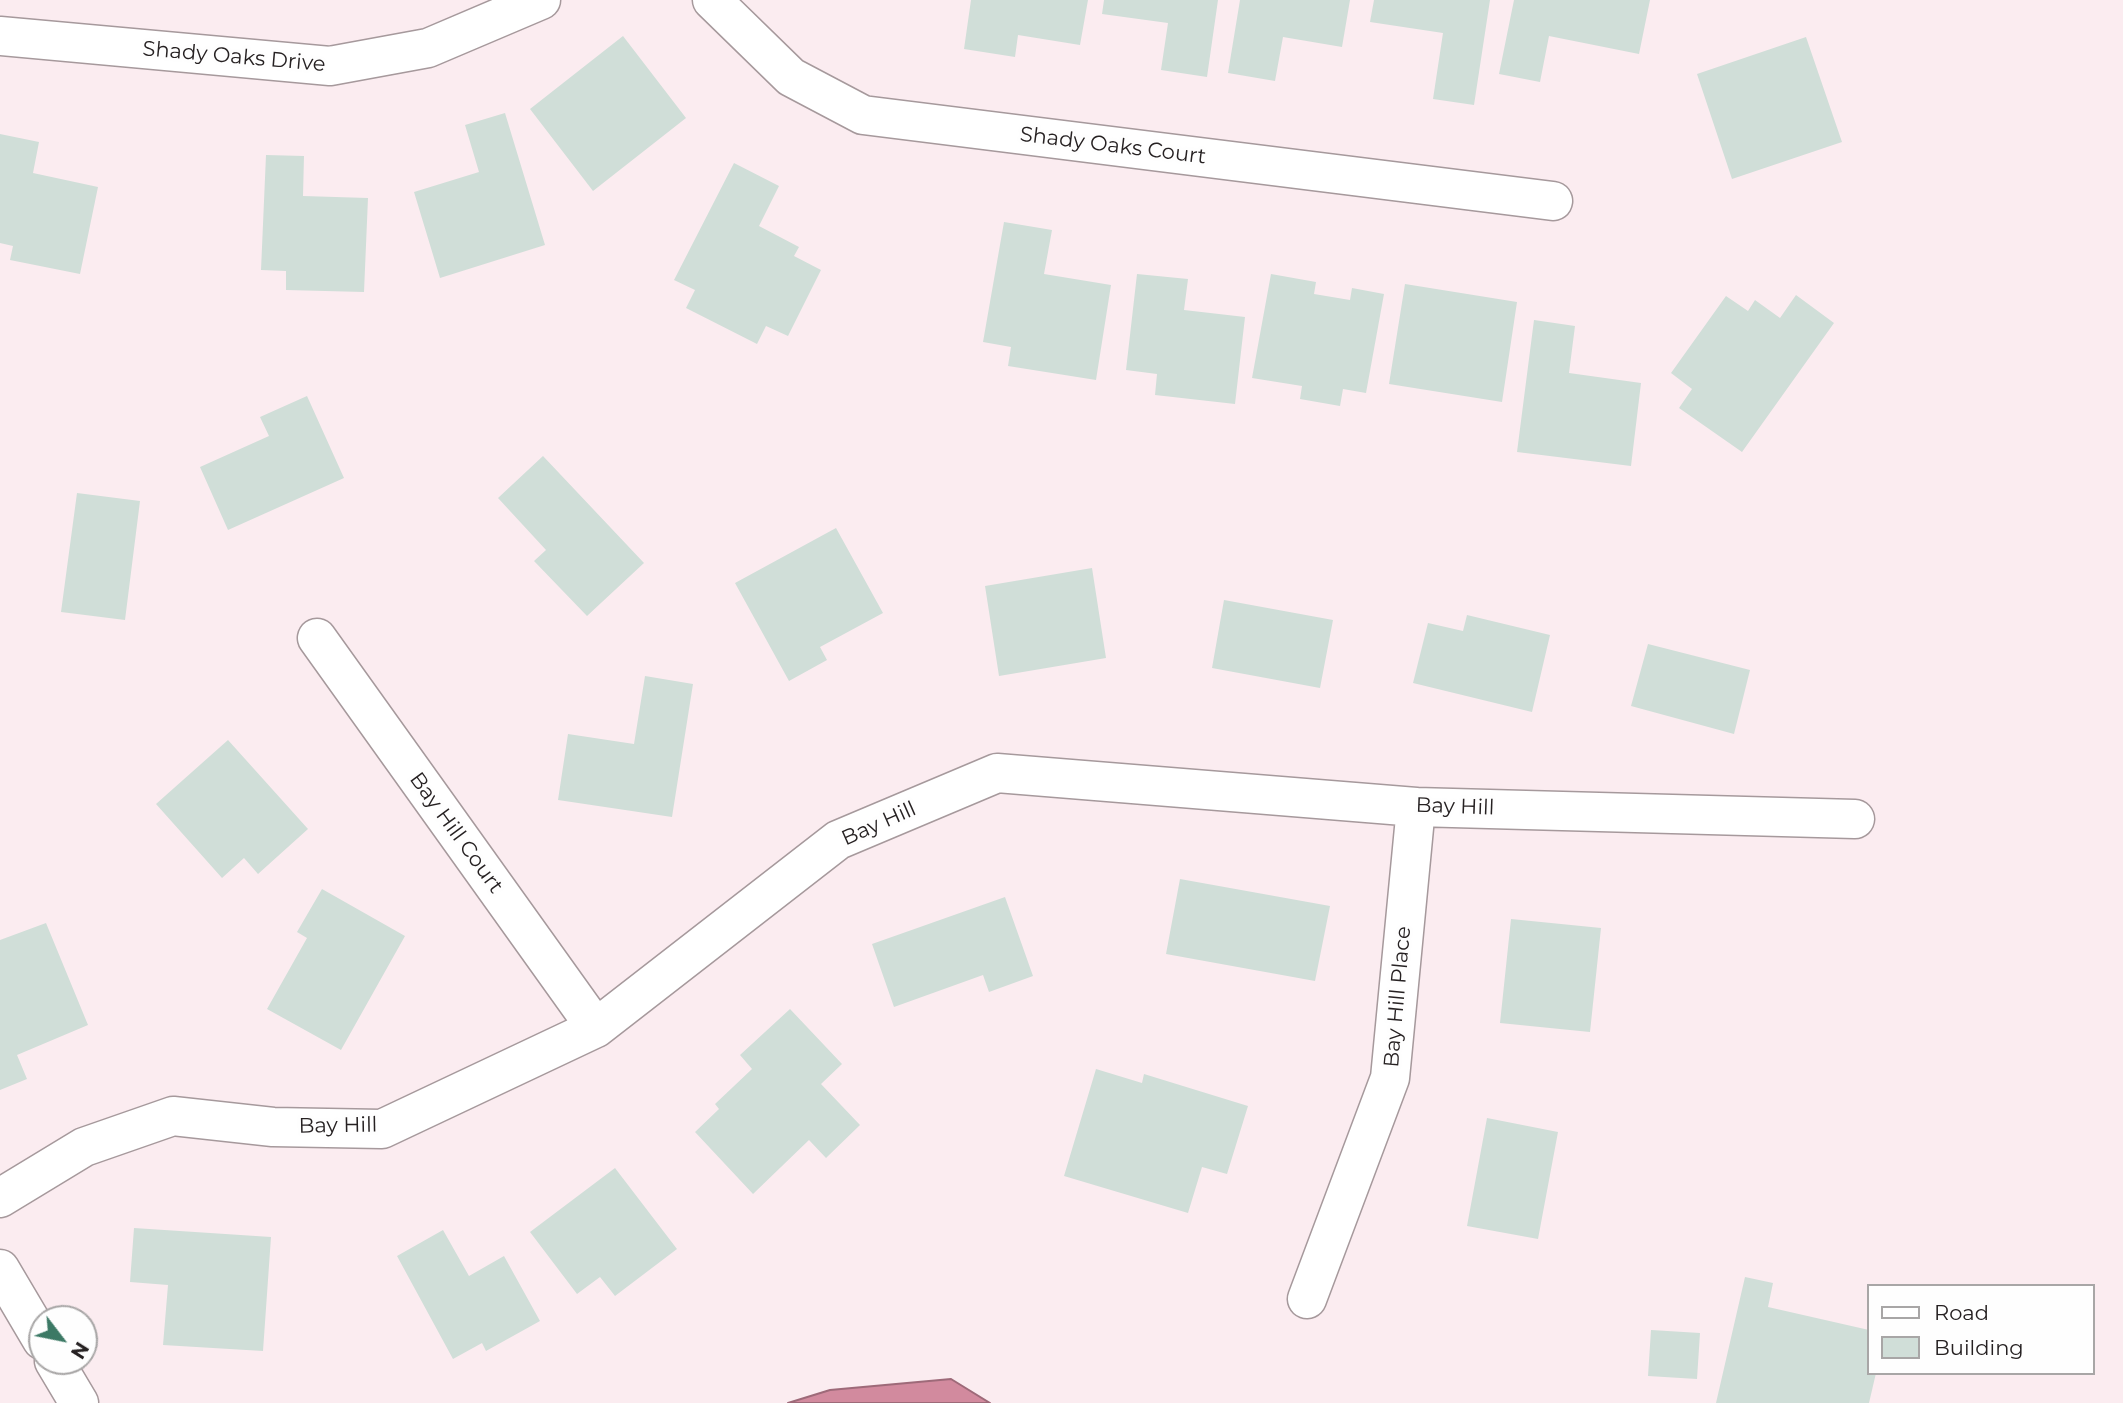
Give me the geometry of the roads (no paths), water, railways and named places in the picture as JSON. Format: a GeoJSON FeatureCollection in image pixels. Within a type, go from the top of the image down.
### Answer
{"type":"FeatureCollection","features":[{"type":"Feature","properties":{"kind":"street","name":"Shady Oaks Drive"},"geometry":{"type":"LineString","coordinates":[[0,36],[330,66],[428,48],[541,0]]}},
{"type":"Feature","properties":{"kind":"street","name":"Shady Oaks Court"},"geometry":{"type":"LineString","coordinates":[[712,0],[791,77],[863,116],[1553,201]]}},
{"type":"Feature","properties":{"kind":"street","name":"Bay Hill Court"},"geometry":{"type":"LineString","coordinates":[[317,638],[596,1028]]}},
{"type":"Feature","properties":{"kind":"street","name":"Bay Hill"},"geometry":{"type":"LineString","coordinates":[[0,1198],[84,1146],[173,1116],[273,1127],[382,1129],[596,1028],[838,840],[997,772],[1416,807],[1855,818]]}},
{"type":"Feature","properties":{"kind":"street","name":"Bay Hill Place"},"geometry":{"type":"LineString","coordinates":[[1307,1299],[1390,1078],[1416,807]]}},
{"type":"Feature","properties":{"kind":"street"},"geometry":{"type":"LineString","coordinates":[[0,1269],[28,1316]]}},
{"type":"Feature","properties":{"kind":"street"},"geometry":{"type":"LineString","coordinates":[[62,1375],[79,1403]]}}]}
